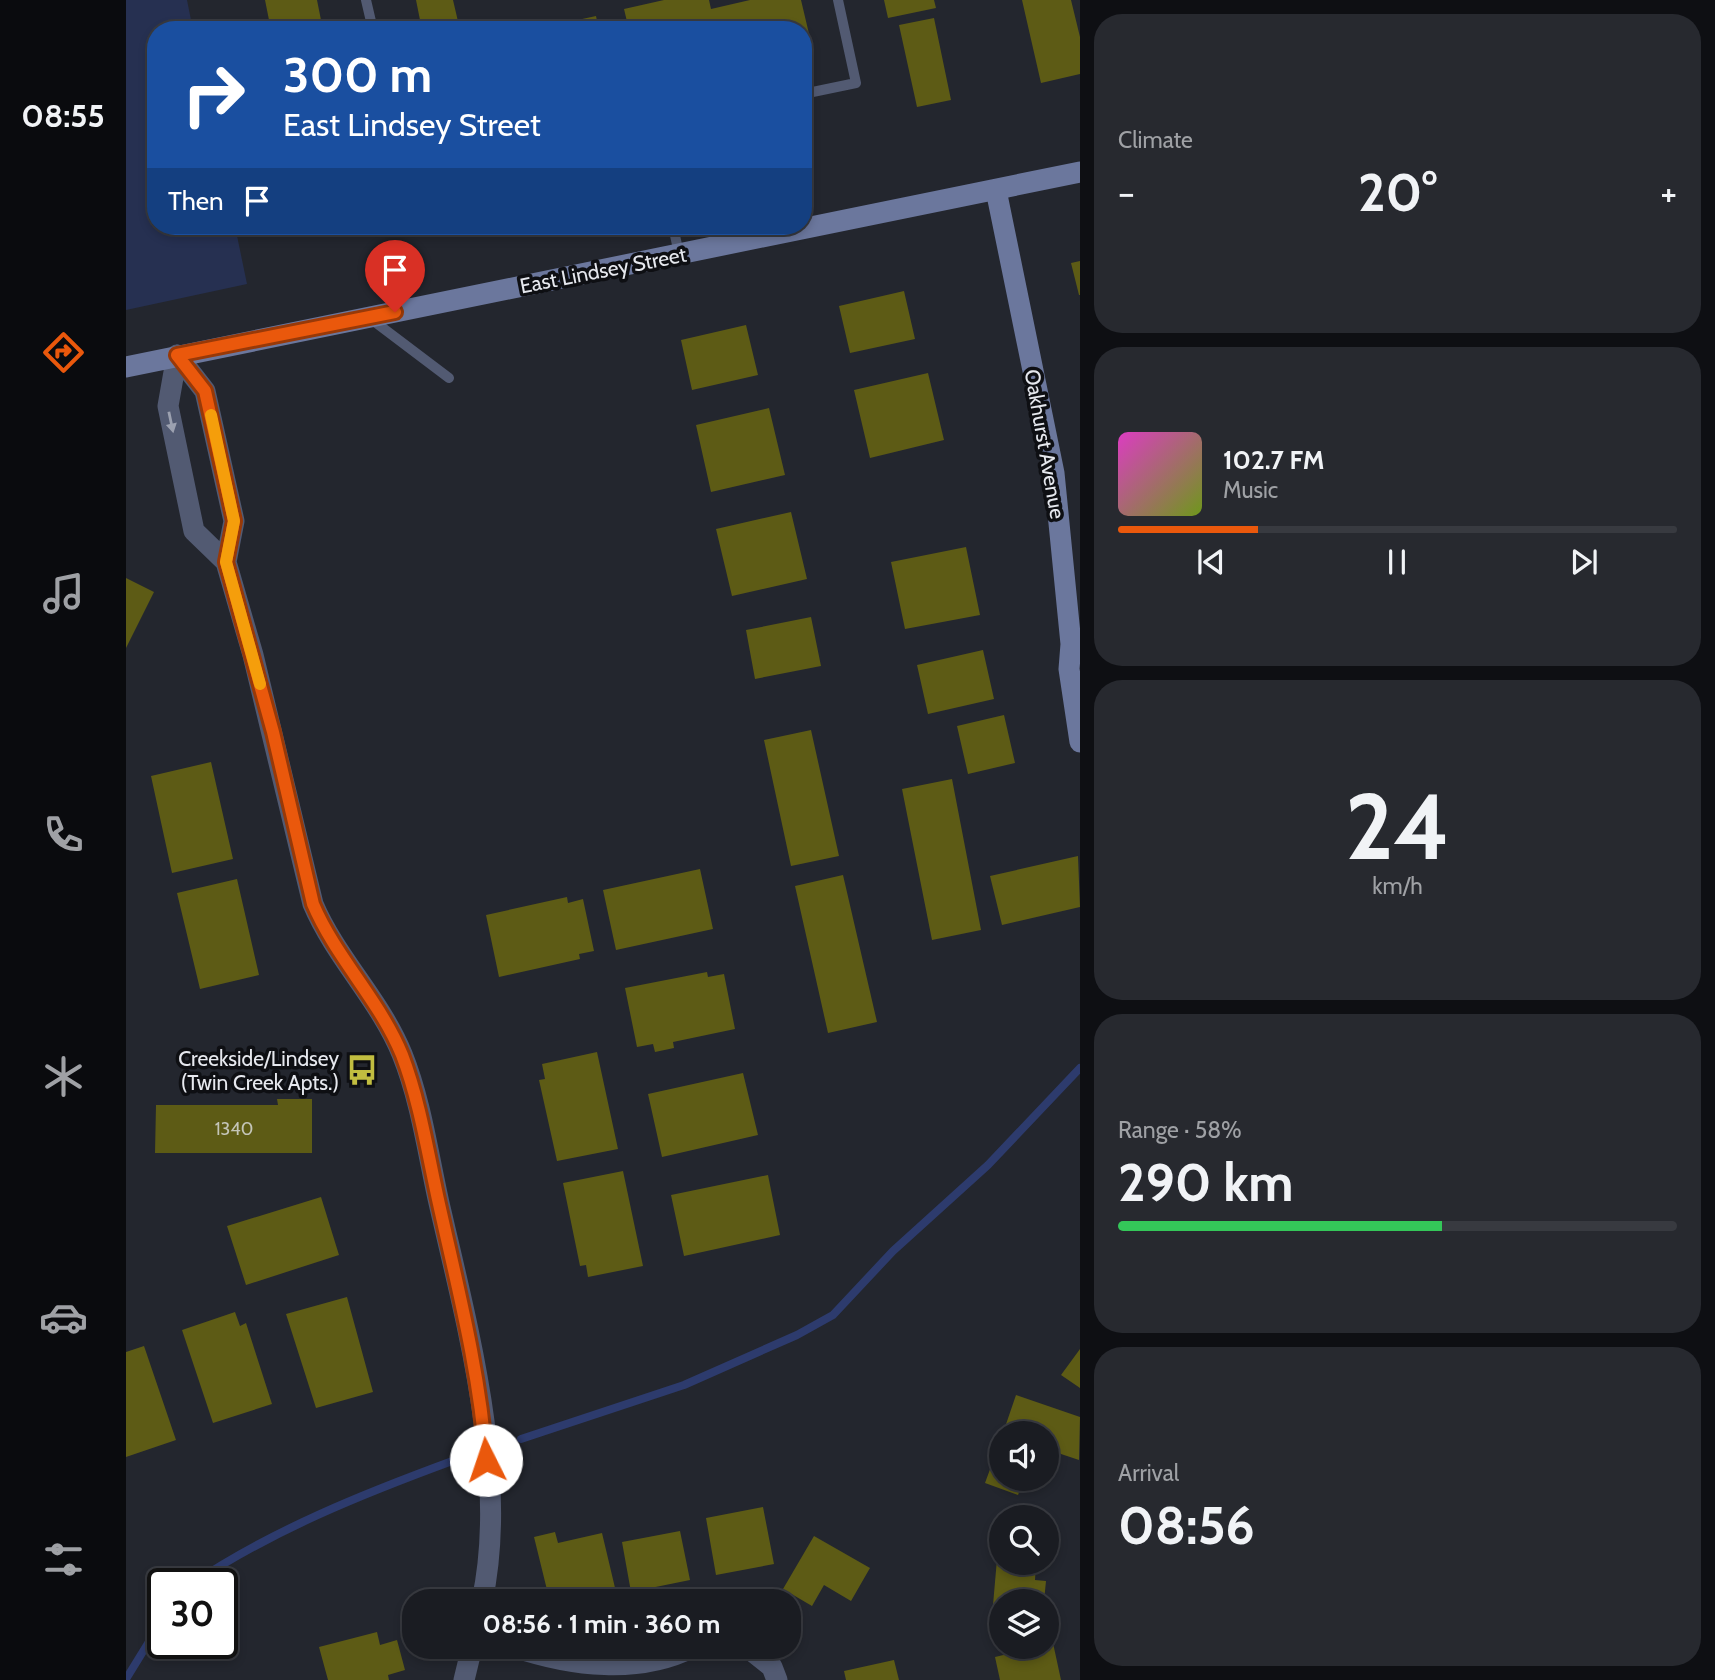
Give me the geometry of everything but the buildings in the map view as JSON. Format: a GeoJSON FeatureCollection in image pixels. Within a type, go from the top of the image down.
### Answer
{"type":"FeatureCollection","features":[{"type":"Feature","properties":{"kind":"street","name":"East Lindsey Street"},"geometry":{"type":"LineString","coordinates":[[812,227],[1080,172]]}},
{"type":"Feature","properties":{"kind":"street","name":"Oakhurst Avenue"},"geometry":{"type":"LineString","coordinates":[[996,190],[1054,473],[1071,645],[1069,669],[1080,741]]}},
{"type":"Feature","properties":{"kind":"street","name":"East Lindsey Street"},"geometry":{"type":"LineString","coordinates":[[126,367],[773,235]]}},
{"type":"Feature","properties":{"kind":"street"},"geometry":{"type":"LineString","coordinates":[[177,355],[167,406],[194,531],[226,562]]}},
{"type":"Feature","properties":{"kind":"street"},"geometry":{"type":"LineString","coordinates":[[177,355],[205,391],[208,402],[234,521],[226,562],[282,771],[313,904],[323,929],[389,1030],[413,1087],[483,1414],[490,1508],[483,1589]]}},
{"type":"Feature","properties":{"kind":"street"},"geometry":{"type":"LineString","coordinates":[[464,1680],[469,1659]]}},
{"type":"Feature","properties":{"kind":"street"},"geometry":{"type":"LineString","coordinates":[[566,1659],[587,1664],[618,1665],[664,1659]]}},
{"type":"Feature","properties":{"kind":"street"},"geometry":{"type":"LineString","coordinates":[[764,1659],[777,1680]]}},
{"type":"Feature","properties":{"kind":"lane"},"geometry":{"type":"LineString","coordinates":[[366,0],[371,21]]}},
{"type":"Feature","properties":{"kind":"lane"},"geometry":{"type":"LineString","coordinates":[[812,92],[856,83],[838,0]]}},
{"type":"Feature","properties":{"kind":"lane"},"geometry":{"type":"LineString","coordinates":[[675,235],[679,254]]}},
{"type":"Feature","properties":{"kind":"lane"},"geometry":{"type":"LineString","coordinates":[[369,317],[449,378]]}},
{"type":"Feature","properties":{"kind":"shaded area"},"geometry":{"type":"Polygon","coordinates":[[[126,0],[187,0],[191,21],[147,21],[147,235],[237,235],[247,284],[126,310],[126,0]]]}},
{"type":"Feature","properties":{"kind":"waterway"},"geometry":{"type":"LineString","coordinates":[[521,1439],[684,1385],[797,1335],[833,1315],[893,1251],[988,1165],[1080,1068]]}},
{"type":"Feature","properties":{"kind":"waterway"},"geometry":{"type":"LineString","coordinates":[[218,1568],[254,1546],[320,1514],[455,1460]]}},
{"type":"Feature","properties":{"kind":"waterway"},"geometry":{"type":"LineString","coordinates":[[126,1679],[147,1645]]}},
{"type":"Feature","properties":{"kind":"slow traffic"},"geometry":{"type":"LineString","coordinates":[[211,415],[234,521],[226,562],[260,684]]}},
{"type":"Feature","properties":{"kind":"place","name":"Creekside/Lindsey (Twin Creek Apts.)"},"geometry":{"type":"Point","coordinates":[362,1070]}},
{"type":"Feature","properties":{"kind":"route"},"geometry":{"type":"LineString","coordinates":[[395,312],[177,355],[205,391],[234,521],[226,562],[273,732],[313,904],[323,929],[389,1030],[401,1053],[413,1087],[473,1360],[483,1414],[486,1460]]}}]}
